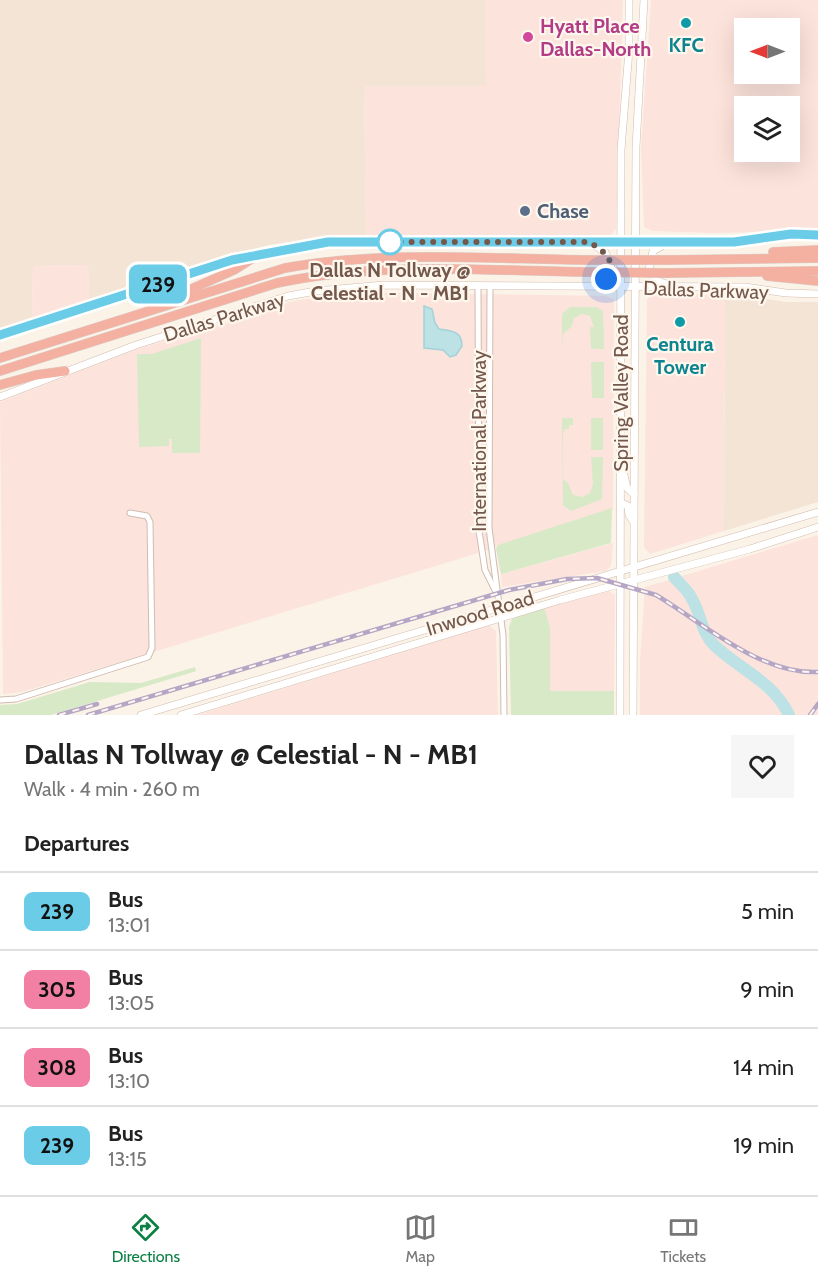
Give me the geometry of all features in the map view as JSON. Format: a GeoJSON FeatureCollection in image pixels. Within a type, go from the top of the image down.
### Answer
{"type":"FeatureCollection","features":[{"type":"Feature","properties":{"kind":"highway"},"geometry":{"type":"LineString","coordinates":[[744,258],[764,253],[818,250]]}},
{"type":"Feature","properties":{"kind":"highway"},"geometry":{"type":"LineString","coordinates":[[128,318],[182,291],[234,270],[261,253]]}},
{"type":"Feature","properties":{"kind":"highway"},"geometry":{"type":"LineString","coordinates":[[0,358],[285,268],[319,262],[383,258],[666,260],[818,258]]}},
{"type":"Feature","properties":{"kind":"highway"},"geometry":{"type":"LineString","coordinates":[[0,371],[277,283],[310,276],[379,270],[666,273],[818,271]]}},
{"type":"Feature","properties":{"kind":"highway"},"geometry":{"type":"LineString","coordinates":[[744,273],[818,281]]}},
{"type":"Feature","properties":{"kind":"highway"},"geometry":{"type":"LineString","coordinates":[[0,385],[36,375],[65,371]]}},
{"type":"Feature","properties":{"kind":"main road","name":"Spring Valley Road"},"geometry":{"type":"LineString","coordinates":[[620,715],[621,150],[629,50],[629,0]]}},
{"type":"Feature","properties":{"kind":"main road","name":"Spring Valley Road"},"geometry":{"type":"LineString","coordinates":[[633,715],[636,147],[644,0]]}},
{"type":"Feature","properties":{"kind":"main road"},"geometry":{"type":"LineString","coordinates":[[629,50],[642,50]]}},
{"type":"Feature","properties":{"kind":"main road"},"geometry":{"type":"LineString","coordinates":[[621,150],[636,147]]}},
{"type":"Feature","properties":{"kind":"main road"},"geometry":{"type":"LineString","coordinates":[[0,335],[232,260],[328,242],[734,242],[791,234],[818,235]]}},
{"type":"Feature","properties":{"kind":"main road"},"geometry":{"type":"LineString","coordinates":[[589,242],[605,252],[611,267],[606,279],[593,287]]}},
{"type":"Feature","properties":{"kind":"main road"},"geometry":{"type":"LineString","coordinates":[[676,242],[655,248],[649,263],[655,280],[676,287]]}},
{"type":"Feature","properties":{"kind":"main road","name":"Dallas Parkway"},"geometry":{"type":"LineString","coordinates":[[0,397],[136,345],[288,296],[353,286],[745,287],[786,293],[818,294]]}},
{"type":"Feature","properties":{"kind":"main road"},"geometry":{"type":"LineString","coordinates":[[622,457],[627,488],[634,494]]}},
{"type":"Feature","properties":{"kind":"main road"},"geometry":{"type":"LineString","coordinates":[[621,503],[628,506],[629,515],[633,520]]}},
{"type":"Feature","properties":{"kind":"main road","name":"Inwood Road"},"geometry":{"type":"LineString","coordinates":[[141,715],[818,512]]}},
{"type":"Feature","properties":{"kind":"main road","name":"Inwood Road"},"geometry":{"type":"LineString","coordinates":[[179,715],[619,583],[750,549],[818,527]]}},
{"type":"Feature","properties":{"kind":"main road"},"geometry":{"type":"LineString","coordinates":[[747,533],[750,549]]}},
{"type":"Feature","properties":{"kind":"main road"},"geometry":{"type":"LineString","coordinates":[[349,652],[353,663]]}},
{"type":"Feature","properties":{"kind":"main road"},"geometry":{"type":"LineString","coordinates":[[175,705],[179,715]]}},
{"type":"Feature","properties":{"kind":"street","name":"International Parkway"},"geometry":{"type":"LineString","coordinates":[[478,286],[480,537],[485,570],[496,592],[501,619],[504,715]]}},
{"type":"Feature","properties":{"kind":"street","name":"International Parkway"},"geometry":{"type":"LineString","coordinates":[[490,286],[489,507],[491,543],[498,578],[496,592]]}},
{"type":"Feature","properties":{"kind":"street"},"geometry":{"type":"LineString","coordinates":[[0,700],[16,699],[148,657],[152,648],[150,522],[147,516],[130,513]]}},
{"type":"Feature","properties":{"kind":"shaded area"},"geometry":{"type":"Polygon","coordinates":[[[0,0],[485,0],[487,86],[364,86],[366,237],[268,245],[89,301],[88,265],[33,266],[32,319],[0,329],[0,0]]]}},
{"type":"Feature","properties":{"kind":"shaded area"},"geometry":{"type":"Polygon","coordinates":[[[485,0],[623,0],[616,229],[611,235],[564,235],[554,238],[366,237],[364,86],[486,86],[485,0]]]}},
{"type":"Feature","properties":{"kind":"shaded area"},"geometry":{"type":"Polygon","coordinates":[[[651,0],[818,0],[818,231],[712,233],[652,231],[644,227],[641,148],[651,0]]]}},
{"type":"Feature","properties":{"kind":"shaded area"},"geometry":{"type":"Polygon","coordinates":[[[88,265],[89,301],[32,319],[33,266],[88,265]]]}},
{"type":"Feature","properties":{"kind":"shaded area"},"geometry":{"type":"Polygon","coordinates":[[[346,292],[606,296],[614,299],[613,509],[475,554],[22,692],[3,694],[0,402],[137,349],[272,310],[289,302],[346,292]]]}},
{"type":"Feature","properties":{"kind":"shaded area"},"geometry":{"type":"Polygon","coordinates":[[[654,293],[725,295],[724,531],[650,554],[644,547],[647,299],[654,293]]]}},
{"type":"Feature","properties":{"kind":"shaded area"},"geometry":{"type":"Polygon","coordinates":[[[725,295],[745,295],[785,302],[818,302],[818,502],[724,531],[725,295]]]}},
{"type":"Feature","properties":{"kind":"shaded area"},"geometry":{"type":"Polygon","coordinates":[[[818,535],[818,715],[640,715],[640,660],[645,587],[818,535]]]}},
{"type":"Feature","properties":{"kind":"shaded area"},"geometry":{"type":"Polygon","coordinates":[[[613,543],[611,566],[606,571],[502,587],[501,574],[613,543]]]}},
{"type":"Feature","properties":{"kind":"shaded area"},"geometry":{"type":"Polygon","coordinates":[[[607,590],[615,595],[614,691],[550,691],[550,627],[544,608],[607,590]]]}},
{"type":"Feature","properties":{"kind":"shaded area"},"geometry":{"type":"Polygon","coordinates":[[[489,625],[496,631],[498,715],[197,715],[489,625]]]}},
{"type":"Feature","properties":{"kind":"green space"},"geometry":{"type":"Polygon","coordinates":[[[570,307],[597,307],[603,311],[604,349],[591,349],[590,327],[594,327],[590,316],[582,314],[574,318],[572,326],[563,334],[562,349],[562,314],[570,307]]]}},
{"type":"Feature","properties":{"kind":"green space"},"geometry":{"type":"Polygon","coordinates":[[[201,338],[200,453],[172,453],[172,439],[169,439],[169,446],[139,447],[137,354],[152,354],[201,338]]]}},
{"type":"Feature","properties":{"kind":"green space"},"geometry":{"type":"Polygon","coordinates":[[[591,362],[604,362],[604,398],[592,398],[591,362]]]}},
{"type":"Feature","properties":{"kind":"green space"},"geometry":{"type":"Polygon","coordinates":[[[562,418],[573,418],[573,425],[569,425],[569,429],[565,429],[563,434],[563,479],[568,483],[573,495],[582,497],[590,493],[593,484],[591,457],[603,457],[602,499],[571,511],[563,505],[562,418]]]}},
{"type":"Feature","properties":{"kind":"green space"},"geometry":{"type":"Polygon","coordinates":[[[591,418],[603,418],[603,450],[591,450],[591,418]]]}},
{"type":"Feature","properties":{"kind":"green space"},"geometry":{"type":"Polygon","coordinates":[[[612,508],[611,543],[501,574],[496,549],[498,545],[612,508]]]}},
{"type":"Feature","properties":{"kind":"green space"},"geometry":{"type":"Polygon","coordinates":[[[544,608],[550,627],[550,691],[614,691],[614,715],[511,715],[509,627],[512,619],[544,608]]]}},
{"type":"Feature","properties":{"kind":"green space"},"geometry":{"type":"Polygon","coordinates":[[[195,667],[196,671],[190,673],[51,715],[0,715],[0,705],[17,704],[90,682],[141,683],[195,667]]]}},
{"type":"Feature","properties":{"kind":"water"},"geometry":{"type":"Polygon","coordinates":[[[424,306],[432,309],[439,329],[448,330],[460,337],[462,346],[456,355],[450,357],[443,350],[424,348],[424,306]]]}},
{"type":"Feature","properties":{"kind":"waterway"},"geometry":{"type":"LineString","coordinates":[[674,577],[690,596],[704,629],[714,645],[774,693],[789,715]]}},
{"type":"Feature","properties":{"kind":"railway"},"geometry":{"type":"LineString","coordinates":[[88,715],[509,590],[567,579],[597,578],[656,595],[754,656],[797,671],[818,672]]}},
{"type":"Feature","properties":{"kind":"railway"},"geometry":{"type":"LineString","coordinates":[[59,715],[97,704]]}},
{"type":"Feature","properties":{"kind":"railway"},"geometry":{"type":"LineString","coordinates":[[810,715],[818,704]]}},
{"type":"Feature","properties":{"kind":"bus line","name":"239"},"geometry":{"type":"LineString","coordinates":[[0,335],[232,260],[328,242],[734,242],[791,234],[818,235]]}},
{"type":"Feature","properties":{"kind":"place","name":"KFC"},"geometry":{"type":"Point","coordinates":[686,23]}},
{"type":"Feature","properties":{"kind":"place","name":"Hyatt Place Dallas-North"},"geometry":{"type":"Point","coordinates":[528,37]}},
{"type":"Feature","properties":{"kind":"place","name":"Chase"},"geometry":{"type":"Point","coordinates":[525,211]}},
{"type":"Feature","properties":{"kind":"place","name":"Dallas N Tollway @ Celestial - N - MB1"},"geometry":{"type":"Point","coordinates":[390,242]}},
{"type":"Feature","properties":{"kind":"place","name":"Centura Tower"},"geometry":{"type":"Point","coordinates":[680,322]}},
{"type":"Feature","properties":{"kind":"route"},"geometry":{"type":"LineString","coordinates":[[390,242],[589,242],[609,257],[610,275],[606,279]]}}]}
